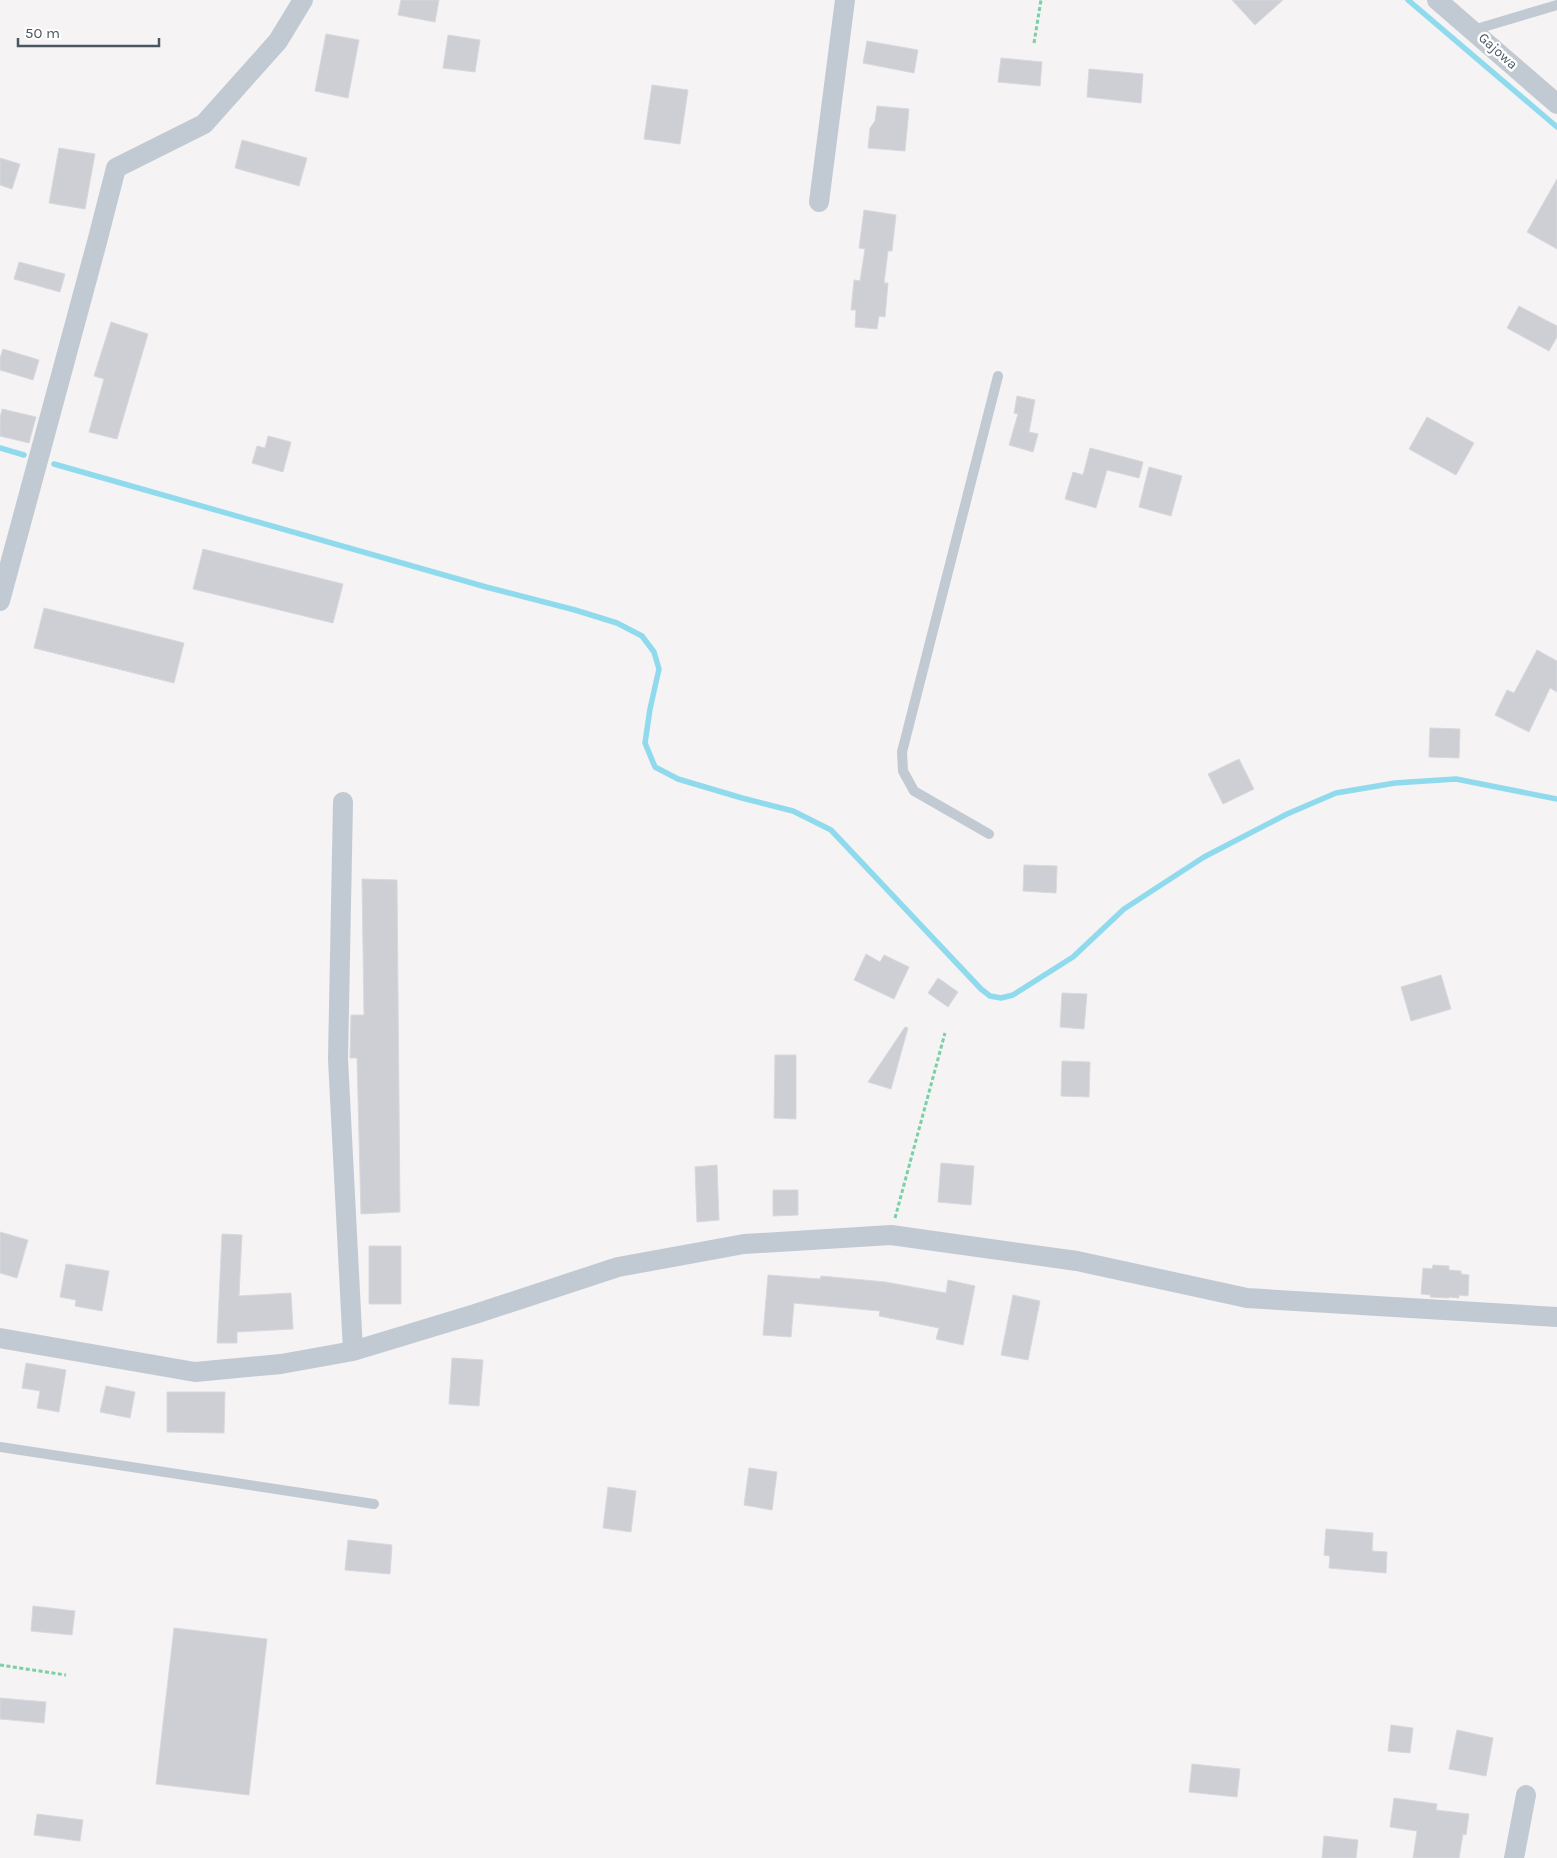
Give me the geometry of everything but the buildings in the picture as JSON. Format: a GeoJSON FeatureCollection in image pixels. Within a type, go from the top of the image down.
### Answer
{"type":"FeatureCollection","features":[{"type":"Feature","properties":{"kind":"street"},"geometry":{"type":"LineString","coordinates":[[0,601],[116,168],[204,124],[278,41],[303,0]]}},
{"type":"Feature","properties":{"kind":"street"},"geometry":{"type":"LineString","coordinates":[[819,202],[845,0]]}},
{"type":"Feature","properties":{"kind":"street","name":"Gajowa"},"geometry":{"type":"LineString","coordinates":[[1437,0],[1557,104]]}},
{"type":"Feature","properties":{"kind":"street"},"geometry":{"type":"LineString","coordinates":[[343,802],[338,1059],[353,1351]]}},
{"type":"Feature","properties":{"kind":"street"},"geometry":{"type":"LineString","coordinates":[[0,1338],[195,1372],[282,1364],[353,1351],[475,1314],[618,1267],[744,1244],[891,1235],[1077,1260],[1247,1298],[1557,1317]]}},
{"type":"Feature","properties":{"kind":"street"},"geometry":{"type":"LineString","coordinates":[[1514,1858],[1526,1795]]}},
{"type":"Feature","properties":{"kind":"lane"},"geometry":{"type":"LineString","coordinates":[[1473,30],[1557,5]]}},
{"type":"Feature","properties":{"kind":"lane"},"geometry":{"type":"LineString","coordinates":[[989,834],[914,790],[903,771],[902,752],[998,376]]}},
{"type":"Feature","properties":{"kind":"lane"},"geometry":{"type":"LineString","coordinates":[[0,1447],[374,1504]]}},
{"type":"Feature","properties":{"kind":"path"},"geometry":{"type":"LineString","coordinates":[[1034,43],[1041,0]]}},
{"type":"Feature","properties":{"kind":"path"},"geometry":{"type":"LineString","coordinates":[[891,1235],[944,1033]]}},
{"type":"Feature","properties":{"kind":"path"},"geometry":{"type":"LineString","coordinates":[[0,1665],[66,1675]]}},
{"type":"Feature","properties":{"kind":"waterway"},"geometry":{"type":"LineString","coordinates":[[1408,0],[1557,127]]}},
{"type":"Feature","properties":{"kind":"waterway"},"geometry":{"type":"LineString","coordinates":[[0,448],[24,455]]}},
{"type":"Feature","properties":{"kind":"waterway"},"geometry":{"type":"LineString","coordinates":[[54,464],[486,587],[575,610],[617,623],[642,636],[654,652],[659,669],[645,743],[655,767],[678,779],[793,811],[831,830],[981,989],[990,996],[1001,998],[1013,995],[1073,957],[1124,909],[1204,857],[1287,814],[1336,793],[1395,783],[1456,779],[1557,799]]}}]}
